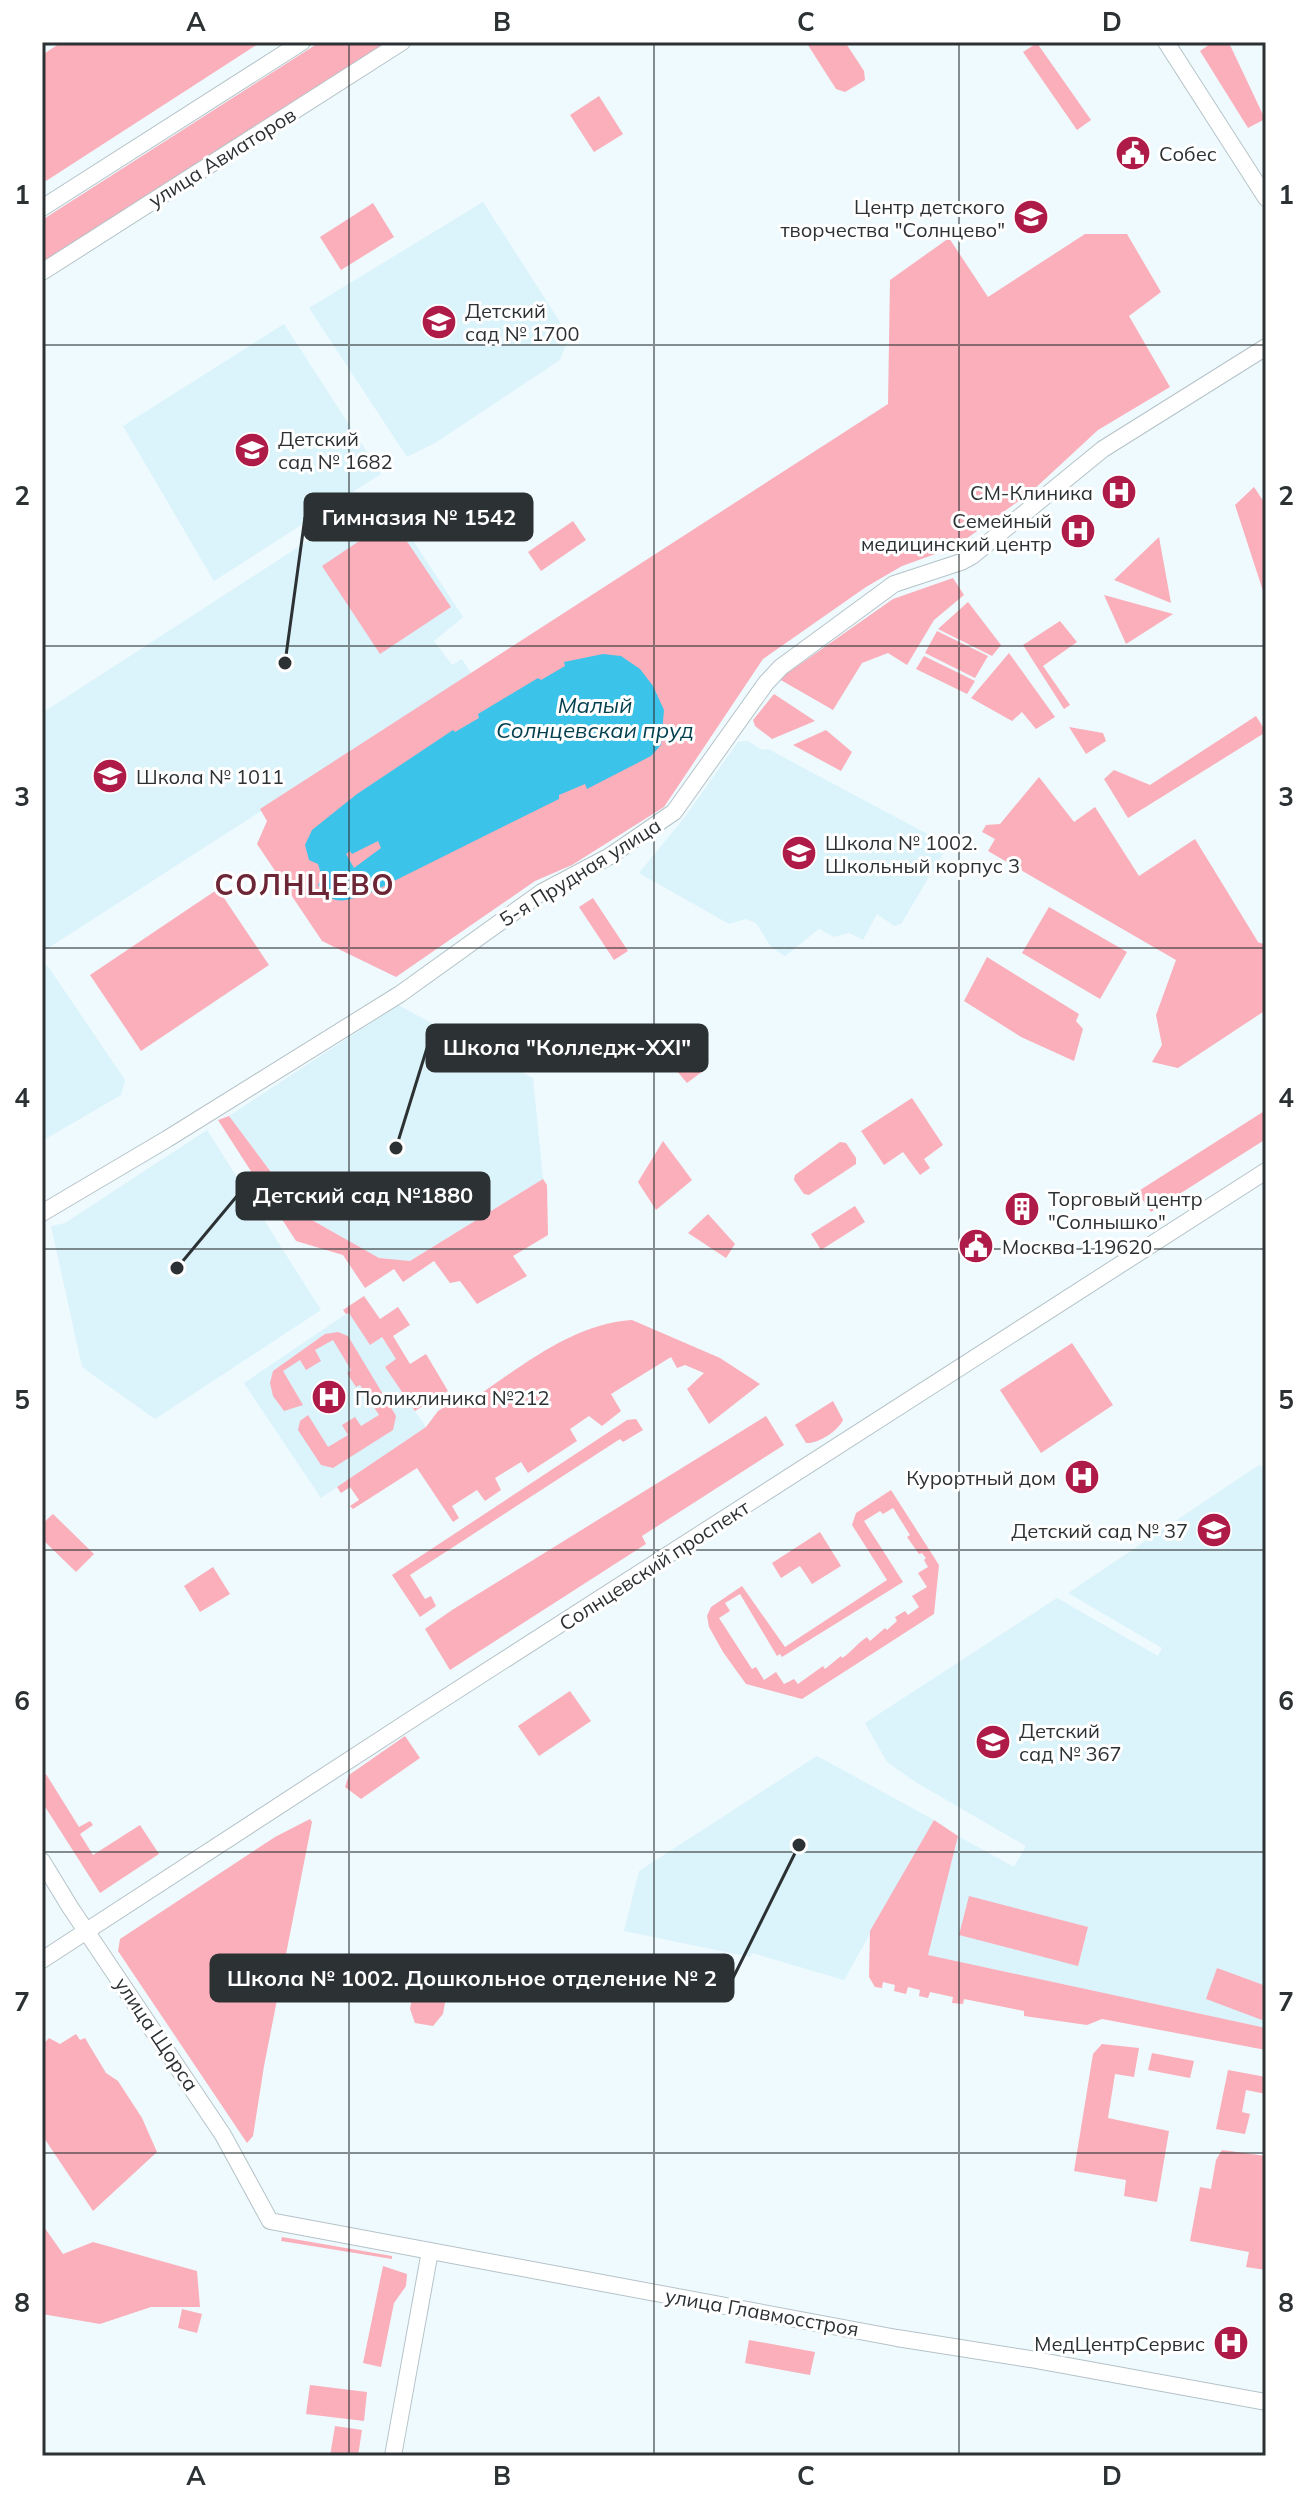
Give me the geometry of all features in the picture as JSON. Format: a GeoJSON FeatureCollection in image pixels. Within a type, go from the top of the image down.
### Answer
{"type":"FeatureCollection","features":[{"type":"Feature","properties":{"kind":"street"},"geometry":{"type":"LineString","coordinates":[[42,208],[302,42]]}},
{"type":"Feature","properties":{"kind":"street","name":"улица Авиаторов"},"geometry":{"type":"LineString","coordinates":[[42,272],[402,42]]}},
{"type":"Feature","properties":{"kind":"street"},"geometry":{"type":"LineString","coordinates":[[1166,42],[1266,198]]}},
{"type":"Feature","properties":{"kind":"street","name":"5-я Прудная улица"},"geometry":{"type":"LineString","coordinates":[[42,1213],[400,994],[542,892],[610,856],[674,812],[766,683],[800,651],[894,584],[972,556],[1103,449],[1266,347]]}},
{"type":"Feature","properties":{"kind":"street","name":"Солнцевский проспект"},"geometry":{"type":"LineString","coordinates":[[42,1960],[1266,1171]]}},
{"type":"Feature","properties":{"kind":"street","name":"улица Щорса"},"geometry":{"type":"LineString","coordinates":[[42,1861],[223,2135],[255,2191],[263,2212]]}},
{"type":"Feature","properties":{"kind":"street","name":"улица Главмосстроя"},"geometry":{"type":"LineString","coordinates":[[263,2212],[270,2221],[278,2224],[924,2343],[1266,2402]]}},
{"type":"Feature","properties":{"kind":"street"},"geometry":{"type":"LineString","coordinates":[[393,2456],[430,2251]]}},
{"type":"Feature","properties":{"kind":"shaded area"},"geometry":{"type":"Polygon","coordinates":[[[62,42],[261,42],[46,181],[42,177],[42,55],[62,42]]]}},
{"type":"Feature","properties":{"kind":"shaded area"},"geometry":{"type":"Polygon","coordinates":[[[320,42],[388,42],[42,264],[42,220],[320,42]]]}},
{"type":"Feature","properties":{"kind":"shaded area"},"geometry":{"type":"Polygon","coordinates":[[[806,42],[845,42],[864,71],[865,80],[845,92],[836,89],[806,42]]]}},
{"type":"Feature","properties":{"kind":"shaded area"},"geometry":{"type":"Polygon","coordinates":[[[1213,42],[1227,42],[1230,45],[1265,119],[1248,128],[1200,51],[1213,42]]]}},
{"type":"Feature","properties":{"kind":"shaded area"},"geometry":{"type":"Polygon","coordinates":[[[1037,43],[1091,120],[1077,130],[1023,52],[1037,43]]]}},
{"type":"Feature","properties":{"kind":"shaded area"},"geometry":{"type":"Polygon","coordinates":[[[599,96],[623,134],[594,152],[570,115],[599,96]]]}},
{"type":"Feature","properties":{"kind":"shaded area","name":"Детский сад № 1700"},"geometry":{"type":"Polygon","coordinates":[[[483,202],[569,336],[560,360],[435,443],[407,457],[309,308],[483,202]]]}},
{"type":"Feature","properties":{"kind":"shaded area"},"geometry":{"type":"Polygon","coordinates":[[[373,203],[394,237],[341,270],[320,237],[373,203]]]}},
{"type":"Feature","properties":{"kind":"shaded area"},"geometry":{"type":"Polygon","coordinates":[[[1085,234],[1127,234],[1161,292],[1129,316],[1170,387],[1098,430],[1031,492],[955,547],[902,566],[866,587],[763,659],[664,807],[572,865],[535,881],[396,977],[322,941],[257,844],[267,821],[260,809],[888,404],[890,280],[949,238],[988,297],[1085,234]]]}},
{"type":"Feature","properties":{"kind":"shaded area","name":"Детский сад № 1682"},"geometry":{"type":"Polygon","coordinates":[[[284,324],[381,474],[214,581],[123,426],[284,324]]]}},
{"type":"Feature","properties":{"kind":"shaded area"},"geometry":{"type":"Polygon","coordinates":[[[1254,487],[1266,505],[1266,600],[1235,505],[1254,487]]]}},
{"type":"Feature","properties":{"kind":"shaded area"},"geometry":{"type":"Polygon","coordinates":[[[382,493],[463,617],[434,641],[452,665],[462,659],[472,675],[42,952],[42,713],[382,493]]]}},
{"type":"Feature","properties":{"kind":"shaded area"},"geometry":{"type":"Polygon","coordinates":[[[392,519],[451,607],[380,654],[322,566],[392,519]]]}},
{"type":"Feature","properties":{"kind":"shaded area"},"geometry":{"type":"Polygon","coordinates":[[[573,521],[586,540],[541,571],[528,552],[573,521]]]}},
{"type":"Feature","properties":{"kind":"shaded area"},"geometry":{"type":"Polygon","coordinates":[[[1159,537],[1171,603],[1114,580],[1159,537]]]}},
{"type":"Feature","properties":{"kind":"shaded area"},"geometry":{"type":"Polygon","coordinates":[[[953,578],[964,595],[934,620],[907,665],[888,653],[862,663],[833,710],[779,679],[893,599],[953,578]]]}},
{"type":"Feature","properties":{"kind":"shaded area"},"geometry":{"type":"Polygon","coordinates":[[[1104,595],[1173,614],[1126,644],[1104,595]]]}},
{"type":"Feature","properties":{"kind":"shaded area"},"geometry":{"type":"Polygon","coordinates":[[[968,602],[1001,645],[992,656],[938,629],[968,602]]]}},
{"type":"Feature","properties":{"kind":"shaded area"},"geometry":{"type":"Polygon","coordinates":[[[1060,621],[1077,642],[1043,666],[1070,705],[1064,709],[1023,645],[1060,621]]]}},
{"type":"Feature","properties":{"kind":"shaded area"},"geometry":{"type":"Polygon","coordinates":[[[937,631],[988,656],[975,678],[925,653],[937,631]]]}},
{"type":"Feature","properties":{"kind":"shaded area"},"geometry":{"type":"Polygon","coordinates":[[[1009,653],[1055,717],[1036,729],[1022,712],[1012,721],[971,698],[1009,653]]]}},
{"type":"Feature","properties":{"kind":"shaded area"},"geometry":{"type":"Polygon","coordinates":[[[924,656],[975,681],[967,694],[916,669],[924,656]]]}},
{"type":"Feature","properties":{"kind":"shaded area"},"geometry":{"type":"Polygon","coordinates":[[[774,694],[815,721],[772,739],[755,726],[753,720],[774,694]]]}},
{"type":"Feature","properties":{"kind":"shaded area"},"geometry":{"type":"Polygon","coordinates":[[[1256,716],[1266,732],[1128,818],[1104,779],[1114,770],[1150,785],[1256,716]]]}},
{"type":"Feature","properties":{"kind":"shaded area"},"geometry":{"type":"Polygon","coordinates":[[[1069,727],[1103,733],[1106,741],[1086,754],[1069,727]]]}},
{"type":"Feature","properties":{"kind":"shaded area"},"geometry":{"type":"Polygon","coordinates":[[[826,730],[852,752],[841,771],[793,745],[826,730]]]}},
{"type":"Feature","properties":{"kind":"shaded area","name":"Школа № 1002. Школьный корпус 3"},"geometry":{"type":"Polygon","coordinates":[[[748,741],[948,845],[901,924],[894,926],[877,914],[863,940],[849,933],[834,937],[819,929],[785,956],[771,947],[756,923],[745,919],[729,924],[639,873],[684,818],[738,742],[748,741]]]}},
{"type":"Feature","properties":{"kind":"shaded area"},"geometry":{"type":"Polygon","coordinates":[[[1039,777],[1074,822],[1095,807],[1139,876],[1195,839],[1258,942],[1266,945],[1266,1010],[1178,1068],[1152,1062],[1162,1045],[1156,1015],[1176,960],[988,851],[995,839],[982,832],[986,825],[1000,824],[1039,777]]]}},
{"type":"Feature","properties":{"kind":"shaded area"},"geometry":{"type":"Polygon","coordinates":[[[218,889],[269,965],[141,1051],[90,975],[218,889]]]}},
{"type":"Feature","properties":{"kind":"shaded area"},"geometry":{"type":"Polygon","coordinates":[[[593,898],[628,951],[614,960],[579,907],[593,898]]]}},
{"type":"Feature","properties":{"kind":"shaded area"},"geometry":{"type":"Polygon","coordinates":[[[1049,907],[1127,952],[1100,999],[1022,953],[1049,907]]]}},
{"type":"Feature","properties":{"kind":"shaded area"},"geometry":{"type":"Polygon","coordinates":[[[987,957],[1079,1014],[1076,1021],[1083,1029],[1074,1061],[1021,1037],[964,1001],[987,957]]]}},
{"type":"Feature","properties":{"kind":"shaded area"},"geometry":{"type":"Polygon","coordinates":[[[47,965],[125,1080],[121,1095],[42,1141],[42,974],[47,965]]]}},
{"type":"Feature","properties":{"kind":"shaded area"},"geometry":{"type":"Polygon","coordinates":[[[398,1005],[533,1078],[543,1179],[410,1261],[379,1258],[303,1215],[229,1116],[398,1005]]]}},
{"type":"Feature","properties":{"kind":"shaded area"},"geometry":{"type":"Polygon","coordinates":[[[688,1032],[703,1071],[687,1083],[660,1051],[688,1032]]]}},
{"type":"Feature","properties":{"kind":"shaded area"},"geometry":{"type":"Polygon","coordinates":[[[912,1098],[943,1145],[924,1159],[930,1168],[920,1175],[903,1152],[884,1165],[861,1131],[912,1098]]]}},
{"type":"Feature","properties":{"kind":"shaded area"},"geometry":{"type":"Polygon","coordinates":[[[1266,1110],[1266,1139],[1151,1212],[1137,1192],[1266,1110]]]}},
{"type":"Feature","properties":{"kind":"shaded area"},"geometry":{"type":"Polygon","coordinates":[[[229,1116],[303,1215],[379,1258],[410,1261],[543,1179],[547,1185],[548,1235],[513,1256],[527,1276],[477,1304],[460,1281],[450,1283],[434,1261],[403,1282],[394,1269],[365,1288],[343,1255],[296,1241],[218,1120],[229,1116]]]}},
{"type":"Feature","properties":{"kind":"shaded area"},"geometry":{"type":"Polygon","coordinates":[[[207,1130],[321,1310],[155,1419],[82,1367],[51,1226],[65,1223],[207,1130]]]}},
{"type":"Feature","properties":{"kind":"shaded area"},"geometry":{"type":"Polygon","coordinates":[[[663,1141],[692,1180],[656,1210],[638,1182],[663,1141]]]}},
{"type":"Feature","properties":{"kind":"shaded area"},"geometry":{"type":"Polygon","coordinates":[[[840,1142],[846,1143],[856,1158],[856,1164],[809,1195],[804,1194],[794,1180],[795,1175],[840,1142]]]}},
{"type":"Feature","properties":{"kind":"shaded area"},"geometry":{"type":"Polygon","coordinates":[[[855,1206],[865,1222],[821,1250],[811,1234],[855,1206]]]}},
{"type":"Feature","properties":{"kind":"shaded area"},"geometry":{"type":"Polygon","coordinates":[[[708,1214],[735,1244],[726,1258],[688,1233],[708,1214]]]}},
{"type":"Feature","properties":{"kind":"shaded area"},"geometry":{"type":"Polygon","coordinates":[[[364,1296],[380,1319],[398,1307],[410,1325],[393,1336],[410,1364],[426,1354],[448,1391],[415,1411],[385,1367],[396,1359],[382,1337],[370,1345],[349,1313],[343,1310],[364,1296]]]}},
{"type":"Feature","properties":{"kind":"shaded area","name":"Поликлиника №212"},"geometry":{"type":"Polygon","coordinates":[[[349,1312],[370,1344],[381,1337],[397,1359],[385,1367],[426,1427],[321,1498],[244,1383],[349,1312]]]}},
{"type":"Feature","properties":{"kind":"shaded area"},"geometry":{"type":"Polygon","coordinates":[[[632,1320],[720,1358],[760,1384],[709,1424],[687,1389],[704,1373],[685,1365],[677,1368],[671,1357],[611,1394],[621,1411],[602,1426],[589,1416],[570,1429],[577,1441],[528,1473],[521,1462],[495,1478],[501,1490],[485,1501],[477,1490],[452,1506],[459,1518],[453,1522],[417,1468],[353,1509],[350,1506],[359,1500],[350,1487],[341,1493],[337,1487],[426,1427],[438,1411],[460,1397],[465,1405],[523,1364],[565,1340],[609,1323],[632,1320]]]}},
{"type":"Feature","properties":{"kind":"shaded area"},"geometry":{"type":"Polygon","coordinates":[[[338,1332],[348,1336],[396,1416],[393,1430],[333,1468],[321,1465],[298,1430],[300,1421],[308,1415],[328,1447],[348,1435],[342,1425],[355,1417],[361,1426],[379,1415],[360,1385],[356,1387],[347,1373],[351,1370],[333,1340],[315,1350],[321,1361],[306,1370],[300,1360],[283,1371],[303,1405],[284,1411],[273,1396],[270,1383],[273,1371],[325,1334],[338,1332]]]}},
{"type":"Feature","properties":{"kind":"shaded area"},"geometry":{"type":"Polygon","coordinates":[[[1072,1343],[1113,1405],[1041,1453],[1000,1390],[1072,1343]]]}},
{"type":"Feature","properties":{"kind":"shaded area"},"geometry":{"type":"Polygon","coordinates":[[[833,1401],[843,1420],[822,1439],[806,1443],[795,1425],[833,1401]]]}},
{"type":"Feature","properties":{"kind":"shaded area"},"geometry":{"type":"Polygon","coordinates":[[[766,1416],[784,1445],[642,1536],[646,1544],[450,1670],[425,1629],[766,1416]]]}},
{"type":"Feature","properties":{"kind":"shaded area"},"geometry":{"type":"Polygon","coordinates":[[[636,1419],[643,1430],[623,1442],[620,1439],[410,1575],[425,1599],[431,1596],[436,1606],[420,1617],[392,1575],[627,1420],[636,1419]]]}},
{"type":"Feature","properties":{"kind":"shaded area"},"geometry":{"type":"Polygon","coordinates":[[[1259,1465],[1266,1467],[1266,2028],[927,1955],[958,1836],[1014,1867],[1026,1846],[917,1783],[887,1762],[865,1723],[1057,1598],[1158,1656],[1162,1648],[1068,1593],[1259,1465]]]}},
{"type":"Feature","properties":{"kind":"shaded area"},"geometry":{"type":"Polygon","coordinates":[[[891,1490],[939,1565],[934,1614],[802,1699],[746,1684],[709,1627],[707,1616],[711,1607],[742,1586],[785,1647],[887,1580],[852,1525],[856,1513],[891,1490]],[[893,1508],[883,1514],[880,1511],[864,1521],[903,1582],[782,1657],[780,1654],[777,1656],[740,1594],[725,1603],[730,1611],[719,1618],[752,1669],[756,1667],[764,1680],[776,1672],[784,1684],[794,1679],[798,1684],[823,1666],[825,1669],[845,1656],[867,1637],[870,1641],[885,1628],[887,1630],[897,1621],[895,1617],[905,1611],[908,1615],[919,1607],[912,1596],[927,1587],[918,1573],[928,1567],[926,1558],[919,1554],[907,1537],[910,1535],[893,1508]]]}},
{"type":"Feature","properties":{"kind":"shaded area"},"geometry":{"type":"Polygon","coordinates":[[[53,1514],[94,1554],[76,1572],[42,1539],[42,1524],[53,1514]]]}},
{"type":"Feature","properties":{"kind":"shaded area"},"geometry":{"type":"Polygon","coordinates":[[[820,1532],[841,1566],[812,1584],[800,1566],[781,1578],[772,1563],[820,1532]]]}},
{"type":"Feature","properties":{"kind":"shaded area"},"geometry":{"type":"Polygon","coordinates":[[[213,1567],[230,1594],[200,1612],[184,1586],[213,1567]]]}},
{"type":"Feature","properties":{"kind":"shaded area"},"geometry":{"type":"Polygon","coordinates":[[[570,1691],[591,1721],[539,1756],[518,1726],[570,1691]]]}},
{"type":"Feature","properties":{"kind":"shaded area"},"geometry":{"type":"Polygon","coordinates":[[[405,1736],[420,1758],[361,1799],[345,1787],[349,1775],[405,1736]]]}},
{"type":"Feature","properties":{"kind":"shaded area"},"geometry":{"type":"Polygon","coordinates":[[[817,1756],[934,1820],[844,1980],[752,1953],[750,1957],[624,1931],[639,1871],[817,1756]]]}},
{"type":"Feature","properties":{"kind":"shaded area"},"geometry":{"type":"Polygon","coordinates":[[[46,1774],[79,1827],[90,1821],[93,1825],[80,1834],[93,1855],[140,1825],[159,1854],[100,1893],[42,1802],[42,1777],[46,1774]]]}},
{"type":"Feature","properties":{"kind":"shaded area"},"geometry":{"type":"Polygon","coordinates":[[[310,1819],[312,1822],[253,2136],[247,2143],[118,1951],[120,1939],[275,1837],[310,1819]]]}},
{"type":"Feature","properties":{"kind":"shaded area"},"geometry":{"type":"Polygon","coordinates":[[[934,1820],[958,1836],[928,1955],[1266,2028],[1266,2050],[1102,2019],[1087,2025],[1024,2016],[1024,2011],[964,1999],[963,2004],[952,2003],[953,1997],[930,1992],[928,1998],[919,1996],[920,1990],[908,1987],[906,1994],[894,1991],[895,1985],[883,1982],[882,1988],[875,1987],[869,1977],[870,1931],[934,1820]]]}},
{"type":"Feature","properties":{"kind":"shaded area"},"geometry":{"type":"Polygon","coordinates":[[[969,1896],[1088,1927],[1078,1966],[959,1935],[969,1896]]]}},
{"type":"Feature","properties":{"kind":"shaded area"},"geometry":{"type":"Polygon","coordinates":[[[1217,1968],[1266,1986],[1266,2008],[1262,2020],[1206,1999],[1217,1968]]]}},
{"type":"Feature","properties":{"kind":"shaded area"},"geometry":{"type":"Polygon","coordinates":[[[414,1985],[447,1991],[443,2014],[433,2026],[415,2023],[410,2009],[414,1985]]]}},
{"type":"Feature","properties":{"kind":"shaded area"},"geometry":{"type":"Polygon","coordinates":[[[76,2034],[80,2040],[85,2038],[106,2073],[118,2081],[142,2118],[157,2152],[93,2211],[42,2135],[42,2045],[49,2038],[60,2044],[76,2034]]]}},
{"type":"Feature","properties":{"kind":"shaded area"},"geometry":{"type":"Polygon","coordinates":[[[1102,2044],[1139,2048],[1134,2077],[1115,2074],[1108,2118],[1169,2131],[1157,2202],[1124,2196],[1126,2180],[1074,2171],[1093,2054],[1102,2044]]]}},
{"type":"Feature","properties":{"kind":"shaded area"},"geometry":{"type":"Polygon","coordinates":[[[1152,2053],[1194,2061],[1190,2078],[1148,2070],[1152,2053]]]}},
{"type":"Feature","properties":{"kind":"shaded area"},"geometry":{"type":"Polygon","coordinates":[[[1228,2070],[1266,2077],[1266,2094],[1246,2090],[1242,2112],[1250,2114],[1245,2134],[1216,2129],[1228,2070]]]}},
{"type":"Feature","properties":{"kind":"shaded area"},"geometry":{"type":"Polygon","coordinates":[[[1222,2150],[1266,2156],[1266,2270],[1246,2267],[1249,2252],[1190,2241],[1200,2187],[1211,2189],[1216,2160],[1222,2150]]]}},
{"type":"Feature","properties":{"kind":"shaded area"},"geometry":{"type":"Polygon","coordinates":[[[42,2224],[63,2254],[93,2242],[197,2271],[200,2307],[151,2307],[100,2324],[42,2314],[42,2224]]]}},
{"type":"Feature","properties":{"kind":"shaded area"},"geometry":{"type":"Polygon","coordinates":[[[282,2237],[392,2256],[392,2259],[281,2241],[282,2237]]]}},
{"type":"Feature","properties":{"kind":"shaded area"},"geometry":{"type":"Polygon","coordinates":[[[383,2266],[407,2274],[406,2286],[394,2303],[381,2367],[363,2363],[383,2266]]]}},
{"type":"Feature","properties":{"kind":"shaded area"},"geometry":{"type":"Polygon","coordinates":[[[182,2309],[202,2314],[197,2333],[178,2328],[182,2309]]]}},
{"type":"Feature","properties":{"kind":"shaded area"},"geometry":{"type":"Polygon","coordinates":[[[749,2340],[815,2352],[810,2375],[745,2363],[749,2340]]]}},
{"type":"Feature","properties":{"kind":"shaded area"},"geometry":{"type":"Polygon","coordinates":[[[310,2385],[367,2392],[364,2421],[306,2414],[310,2385]]]}},
{"type":"Feature","properties":{"kind":"shaded area"},"geometry":{"type":"Polygon","coordinates":[[[335,2426],[362,2430],[358,2456],[330,2456],[335,2426]]]}},
{"type":"Feature","properties":{"kind":"water","name":"Малый Солнцевскаи пруд"},"geometry":{"type":"Polygon","coordinates":[[[603,654],[621,656],[640,669],[653,686],[664,710],[661,745],[651,756],[587,789],[585,784],[559,795],[559,799],[366,895],[339,900],[324,892],[318,885],[322,877],[318,864],[309,860],[305,845],[312,830],[357,794],[453,730],[455,732],[479,718],[478,714],[538,678],[541,680],[565,666],[564,662],[603,654]],[[378,841],[346,854],[354,868],[381,848],[378,841]]]}},
{"type":"Feature","properties":{"kind":"place","name":"Собес"},"geometry":{"type":"Point","coordinates":[1133,153]}},
{"type":"Feature","properties":{"kind":"place","name":"Центр детского творчества \"Солнцево\""},"geometry":{"type":"Point","coordinates":[1031,217]}},
{"type":"Feature","properties":{"kind":"place","name":"Детский сад № 1700"},"geometry":{"type":"Point","coordinates":[439,322]}},
{"type":"Feature","properties":{"kind":"place","name":"Детский сад № 1682"},"geometry":{"type":"Point","coordinates":[252,450]}},
{"type":"Feature","properties":{"kind":"place","name":"СМ-Клиника"},"geometry":{"type":"Point","coordinates":[1119,492]}},
{"type":"Feature","properties":{"kind":"place","name":"Семейный медицинский центр"},"geometry":{"type":"Point","coordinates":[1078,531]}},
{"type":"Feature","properties":{"kind":"place","name":"Гимназия № 1542"},"geometry":{"type":"Point","coordinates":[285,663]}},
{"type":"Feature","properties":{"kind":"place","name":"Школа № 1011"},"geometry":{"type":"Point","coordinates":[110,776]}},
{"type":"Feature","properties":{"kind":"place","name":"Школа № 1002. Школьный корпус 3"},"geometry":{"type":"Point","coordinates":[799,853]}},
{"type":"Feature","properties":{"kind":"place","name":"Школа \"Колледж-XXI\""},"geometry":{"type":"Point","coordinates":[396,1148]}},
{"type":"Feature","properties":{"kind":"place","name":"Торговый центр \"Солнышко\""},"geometry":{"type":"Point","coordinates":[1022,1209]}},
{"type":"Feature","properties":{"kind":"place","name":"Москва 119620"},"geometry":{"type":"Point","coordinates":[976,1246]}},
{"type":"Feature","properties":{"kind":"place","name":"Детский сад №1880"},"geometry":{"type":"Point","coordinates":[177,1268]}},
{"type":"Feature","properties":{"kind":"place","name":"Поликлиника №212"},"geometry":{"type":"Point","coordinates":[329,1397]}},
{"type":"Feature","properties":{"kind":"place","name":"Курортный дом"},"geometry":{"type":"Point","coordinates":[1082,1477]}},
{"type":"Feature","properties":{"kind":"place","name":"Детский сад № 37"},"geometry":{"type":"Point","coordinates":[1214,1530]}},
{"type":"Feature","properties":{"kind":"place","name":"Детский сад № 367"},"geometry":{"type":"Point","coordinates":[993,1742]}},
{"type":"Feature","properties":{"kind":"place","name":"Школа № 1002. Дошкольное отделение № 2"},"geometry":{"type":"Point","coordinates":[799,1845]}},
{"type":"Feature","properties":{"kind":"place","name":"МедЦентрСервис"},"geometry":{"type":"Point","coordinates":[1231,2343]}},
{"type":"Feature","properties":{"kind":"district","name":"СОЛНЦЕВО"},"geometry":{"type":"Point","coordinates":[305,884]}}]}
